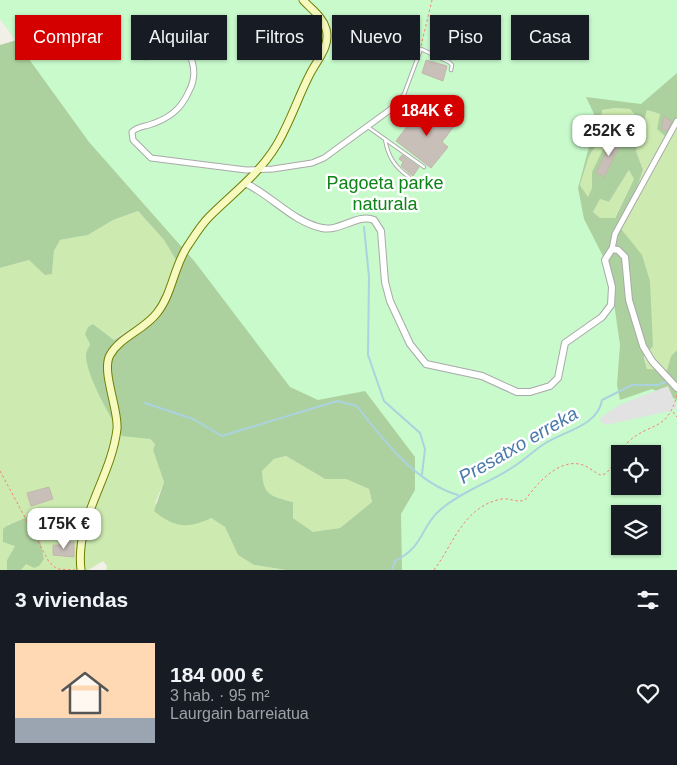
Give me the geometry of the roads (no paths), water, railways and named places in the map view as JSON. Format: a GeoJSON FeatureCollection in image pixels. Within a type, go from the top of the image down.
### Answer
{"type":"FeatureCollection","features":[{"type":"Feature","properties":{"kind":"main road"},"geometry":{"type":"LineString","coordinates":[[81,570],[79,547],[82,529],[115,449],[118,425],[108,370],[108,357],[115,347],[148,324],[158,312],[186,248],[207,218],[257,171],[276,146],[310,72],[324,51],[327,30],[320,17],[303,0]]}},
{"type":"Feature","properties":{"kind":"street"},"geometry":{"type":"LineString","coordinates":[[192,60],[194,68],[191,87],[180,109],[166,118],[137,128],[131,134],[133,140],[151,158],[257,171],[291,167],[324,158],[398,104],[403,97]]}},
{"type":"Feature","properties":{"kind":"street"},"geometry":{"type":"LineString","coordinates":[[245,183],[302,219],[319,227],[338,228],[365,218],[374,220],[381,231],[385,276],[390,301],[410,344],[420,360],[433,367],[482,376],[517,392],[536,391],[554,384],[562,371],[566,343],[608,310],[613,291],[605,260],[612,250],[615,234],[677,121]]}},
{"type":"Feature","properties":{"kind":"street"},"geometry":{"type":"LineString","coordinates":[[612,250],[618,250],[624,257],[629,300],[642,346],[671,384]]}},
{"type":"Feature","properties":{"kind":"lane"},"geometry":{"type":"LineString","coordinates":[[403,97],[421,49],[449,62],[452,65],[450,70]]}},
{"type":"Feature","properties":{"kind":"lane"},"geometry":{"type":"LineString","coordinates":[[366,127],[424,168]]}},
{"type":"Feature","properties":{"kind":"lane"},"geometry":{"type":"LineString","coordinates":[[384,138],[388,155],[395,167],[409,177]]}},
{"type":"Feature","properties":{"kind":"waterway"},"geometry":{"type":"LineString","coordinates":[[364,227],[369,277],[368,355],[384,401],[420,433],[425,449],[422,474]]}},
{"type":"Feature","properties":{"kind":"waterway","name":"Presatxo erreka"},"geometry":{"type":"LineString","coordinates":[[392,570],[395,561],[412,549],[434,516],[448,504],[510,469],[552,439],[587,422],[599,409],[602,400],[632,385],[658,385],[668,381]]}},
{"type":"Feature","properties":{"kind":"waterway"},"geometry":{"type":"LineString","coordinates":[[145,403],[193,419],[222,436],[337,401],[357,406],[389,446],[414,471],[428,481],[458,495]]}},
{"type":"Feature","properties":{"kind":"park label","name":"Pagoeta parke naturala"},"geometry":{"type":"Point","coordinates":[385,193]}}]}
